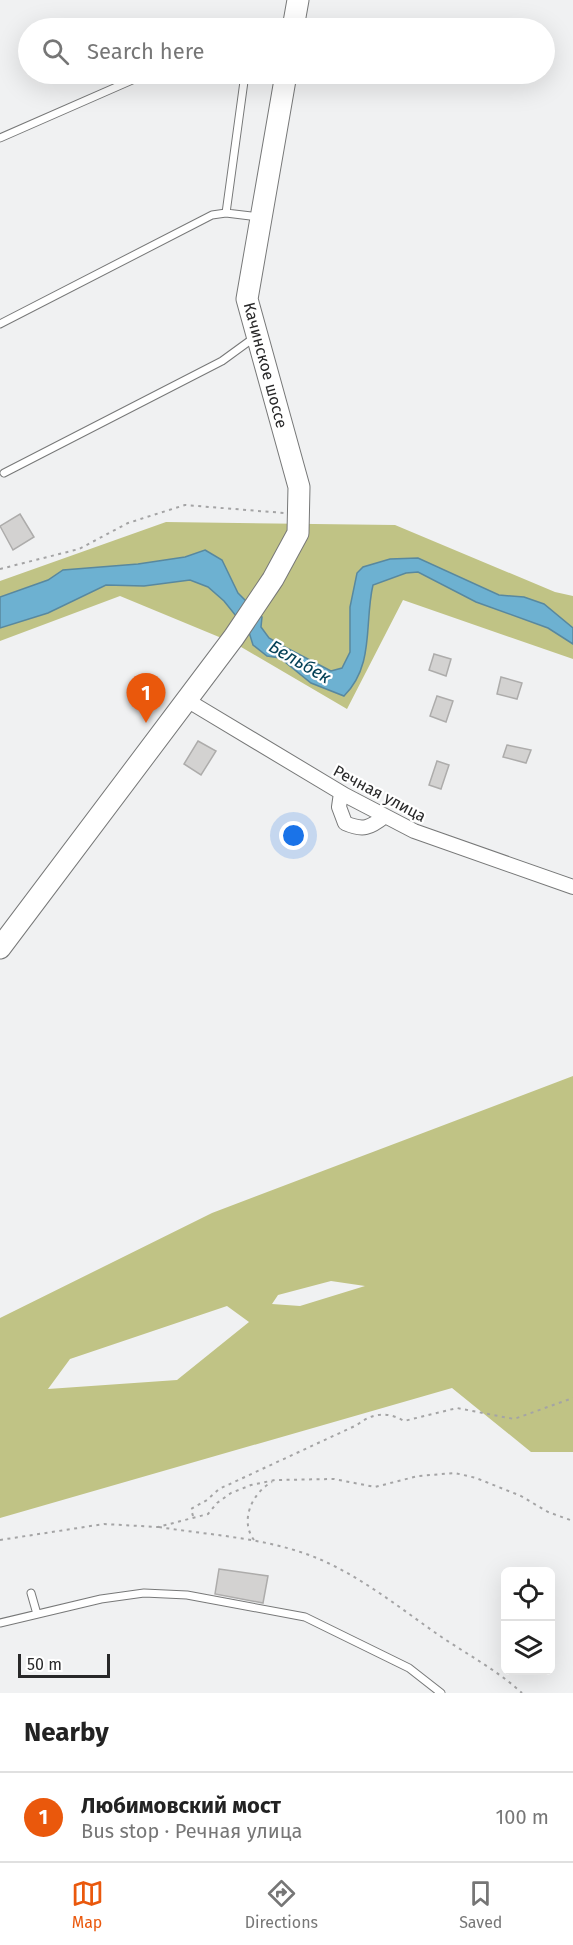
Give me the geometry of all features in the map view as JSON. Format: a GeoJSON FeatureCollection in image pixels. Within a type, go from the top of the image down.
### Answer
{"type":"FeatureCollection","features":[{"type":"Feature","properties":{"kind":"main road"},"geometry":{"type":"LineString","coordinates":[[295,18],[298,0]]}},
{"type":"Feature","properties":{"kind":"main road","name":"Качинское шоссе"},"geometry":{"type":"LineString","coordinates":[[0,948],[145,756],[185,699],[234,637],[273,579],[298,533],[299,487],[247,299],[284,84]]}},
{"type":"Feature","properties":{"kind":"street","name":"Речная улица"},"geometry":{"type":"LineString","coordinates":[[185,699],[341,793],[414,831],[573,887]]}},
{"type":"Feature","properties":{"kind":"street"},"geometry":{"type":"LineString","coordinates":[[341,793],[339,807],[345,824],[360,829],[372,826],[385,816]]}},
{"type":"Feature","properties":{"kind":"lane"},"geometry":{"type":"LineString","coordinates":[[0,138],[123,84]]}},
{"type":"Feature","properties":{"kind":"lane"},"geometry":{"type":"LineString","coordinates":[[226,213],[244,84]]}},
{"type":"Feature","properties":{"kind":"lane"},"geometry":{"type":"LineString","coordinates":[[0,324],[197,222],[226,213],[261,217]]}},
{"type":"Feature","properties":{"kind":"lane"},"geometry":{"type":"LineString","coordinates":[[4,473],[222,361],[257,336]]}},
{"type":"Feature","properties":{"kind":"lane"},"geometry":{"type":"LineString","coordinates":[[31,1593],[37,1614]]}},
{"type":"Feature","properties":{"kind":"lane"},"geometry":{"type":"LineString","coordinates":[[0,1623],[101,1599],[144,1593],[188,1595],[305,1617],[409,1668],[441,1693]]}},
{"type":"Feature","properties":{"kind":"path"},"geometry":{"type":"LineString","coordinates":[[0,569],[79,549],[128,524],[185,505],[298,514]]}},
{"type":"Feature","properties":{"kind":"path"},"geometry":{"type":"LineString","coordinates":[[193,1516],[191,1509],[219,1489],[357,1425],[367,1417],[394,1415],[404,1421],[458,1408],[514,1419],[573,1398]]}},
{"type":"Feature","properties":{"kind":"path"},"geometry":{"type":"LineString","coordinates":[[158,1527],[193,1516],[208,1514],[217,1503],[231,1493],[251,1485],[275,1480],[334,1479],[375,1487],[418,1476],[455,1473],[476,1478],[521,1496],[548,1512],[573,1521]]}},
{"type":"Feature","properties":{"kind":"path"},"geometry":{"type":"LineString","coordinates":[[254,1540],[249,1532],[249,1510],[262,1488],[275,1480]]}},
{"type":"Feature","properties":{"kind":"path"},"geometry":{"type":"LineString","coordinates":[[0,1540],[104,1524],[158,1527],[254,1540],[327,1562],[387,1596],[443,1638],[506,1678],[522,1693]]}},
{"type":"Feature","properties":{"kind":"green space"},"geometry":{"type":"Polygon","coordinates":[[[166,522],[395,525],[555,592],[573,596],[573,659],[403,600],[347,709],[236,644],[120,596],[0,641],[0,581],[166,522]]]}},
{"type":"Feature","properties":{"kind":"green space"},"geometry":{"type":"Polygon","coordinates":[[[573,1076],[573,1452],[531,1452],[452,1388],[0,1518],[0,1318],[212,1213],[573,1076]],[[331,1281],[278,1295],[272,1304],[300,1306],[365,1286],[331,1281]],[[227,1306],[70,1359],[48,1389],[177,1380],[249,1322],[227,1306]]]}},
{"type":"Feature","properties":{"kind":"water","name":"Бельбек"},"geometry":{"type":"Polygon","coordinates":[[[205,550],[222,560],[238,593],[262,617],[261,627],[269,638],[331,671],[342,668],[350,652],[350,607],[357,573],[363,567],[390,559],[418,558],[499,595],[524,597],[544,604],[573,628],[573,644],[548,628],[476,602],[418,572],[406,573],[373,585],[364,657],[354,684],[344,696],[311,683],[280,658],[267,656],[253,645],[249,632],[224,601],[208,587],[190,580],[144,586],[106,585],[48,613],[0,628],[0,597],[48,580],[63,570],[138,564],[185,557],[205,550]]]}},
{"type":"Feature","properties":{"kind":"building"},"geometry":{"type":"Polygon","coordinates":[[[20,514],[34,537],[13,550],[0,526],[20,514]]]}},
{"type":"Feature","properties":{"kind":"building"},"geometry":{"type":"Polygon","coordinates":[[[434,654],[451,659],[446,676],[429,670],[434,654]]]}},
{"type":"Feature","properties":{"kind":"building"},"geometry":{"type":"Polygon","coordinates":[[[501,677],[522,683],[517,699],[497,694],[501,677]]]}},
{"type":"Feature","properties":{"kind":"building"},"geometry":{"type":"Polygon","coordinates":[[[437,696],[453,701],[446,722],[430,716],[437,696]]]}},
{"type":"Feature","properties":{"kind":"building"},"geometry":{"type":"Polygon","coordinates":[[[198,741],[216,751],[201,775],[184,764],[198,741]]]}},
{"type":"Feature","properties":{"kind":"building"},"geometry":{"type":"Polygon","coordinates":[[[507,745],[531,750],[526,763],[503,757],[507,745]]]}},
{"type":"Feature","properties":{"kind":"building"},"geometry":{"type":"Polygon","coordinates":[[[437,761],[449,765],[441,789],[429,785],[437,761]]]}},
{"type":"Feature","properties":{"kind":"building"},"geometry":{"type":"Polygon","coordinates":[[[219,1569],[268,1576],[263,1603],[215,1594],[219,1569]]]}},
{"type":"Feature","properties":{"kind":"place","name":"Любимовский мост"},"geometry":{"type":"Point","coordinates":[146,723]}}]}
